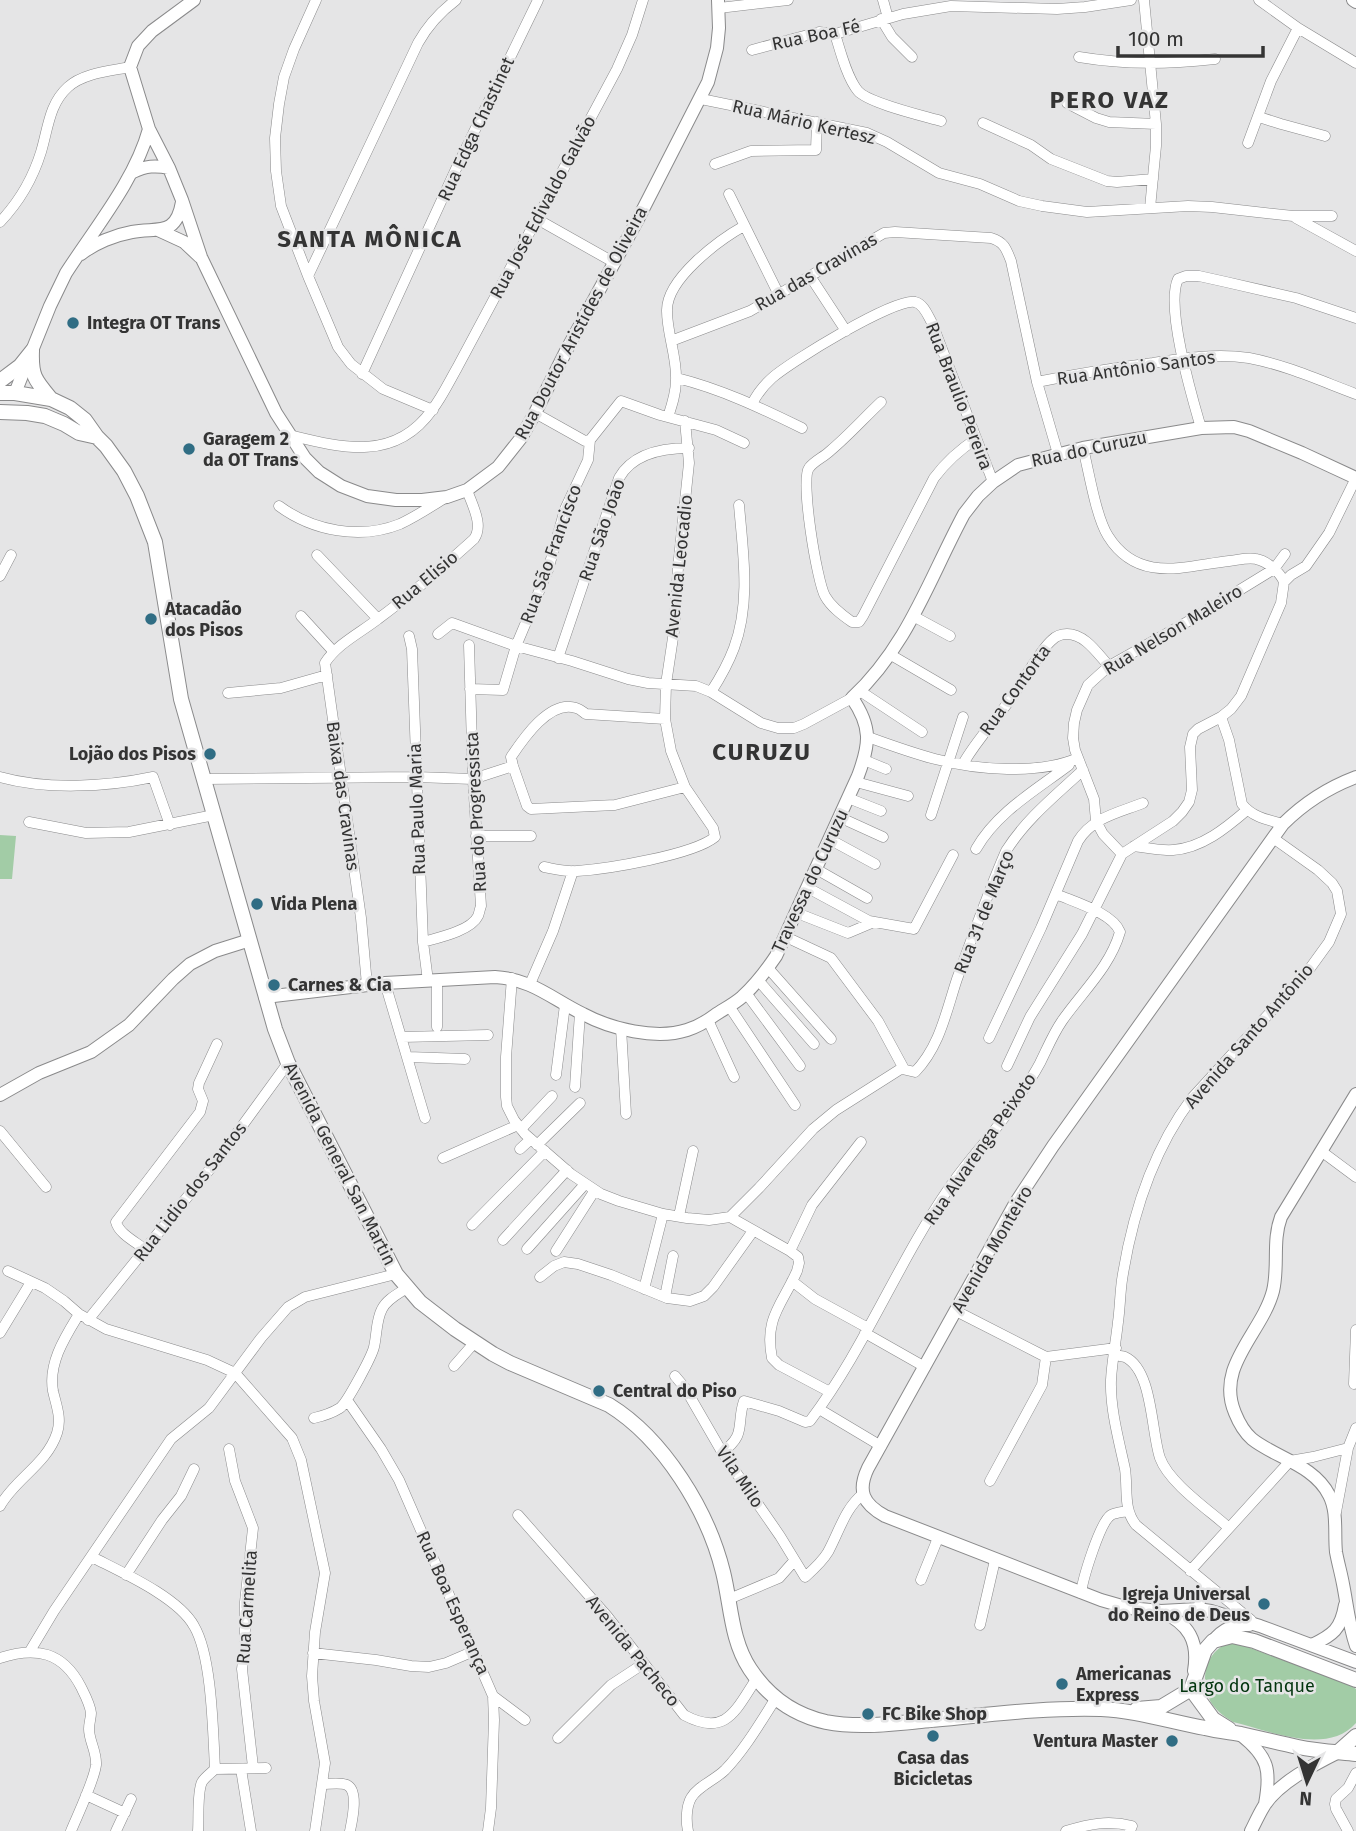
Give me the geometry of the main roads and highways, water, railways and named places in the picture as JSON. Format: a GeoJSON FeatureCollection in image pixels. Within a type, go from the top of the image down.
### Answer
{"type":"FeatureCollection","features":[{"type":"Feature","properties":{"kind":"main road"},"geometry":{"type":"LineString","coordinates":[[0,381],[20,366],[32,351],[31,368],[51,399]]}},
{"type":"Feature","properties":{"kind":"main road"},"geometry":{"type":"LineString","coordinates":[[0,401],[7,393]]}},
{"type":"Feature","properties":{"kind":"main road","name":"Avenida General San Martin"},"geometry":{"type":"LineString","coordinates":[[7,393],[51,399],[70,408],[85,420],[106,446],[124,471],[137,496],[155,542],[179,688],[265,997],[288,1062],[396,1274],[420,1302],[475,1342],[510,1363],[609,1405],[624,1415],[652,1442],[675,1471],[701,1514],[717,1552],[742,1654],[757,1678],[776,1698],[788,1706],[829,1722],[861,1725],[1101,1709],[1240,1734]]}},
{"type":"Feature","properties":{"kind":"main road","name":"Avenida General San Martin"},"geometry":{"type":"LineString","coordinates":[[0,412],[45,416],[79,433],[97,437]]}},
{"type":"Feature","properties":{"kind":"main road"},"geometry":{"type":"LineString","coordinates":[[1356,1680],[1242,1637],[1224,1637],[1213,1641],[1201,1659],[1191,1689],[1213,1719],[1240,1734],[1299,1747],[1356,1754]]}},
{"type":"Feature","properties":{"kind":"main road","name":"Avenida General San Martin"},"geometry":{"type":"LineString","coordinates":[[1114,1710],[1161,1707],[1191,1689]]}},
{"type":"Feature","properties":{"kind":"main road"},"geometry":{"type":"LineString","coordinates":[[1338,1752],[1356,1736]]}},
{"type":"Feature","properties":{"kind":"place","name":"Integra OT Trans"},"geometry":{"type":"Point","coordinates":[73,323]}},
{"type":"Feature","properties":{"kind":"place","name":"Garagem 2 da OT Trans"},"geometry":{"type":"Point","coordinates":[189,449]}},
{"type":"Feature","properties":{"kind":"place","name":"Atacadão dos Pisos"},"geometry":{"type":"Point","coordinates":[151,619]}},
{"type":"Feature","properties":{"kind":"place","name":"Lojão dos Pisos"},"geometry":{"type":"Point","coordinates":[210,754]}},
{"type":"Feature","properties":{"kind":"place","name":"Vida Plena"},"geometry":{"type":"Point","coordinates":[257,904]}},
{"type":"Feature","properties":{"kind":"place","name":"Carnes & Cia"},"geometry":{"type":"Point","coordinates":[274,985]}},
{"type":"Feature","properties":{"kind":"place","name":"Central do Piso"},"geometry":{"type":"Point","coordinates":[599,1391]}},
{"type":"Feature","properties":{"kind":"place","name":"Igreja Universal do Reino de Deus"},"geometry":{"type":"Point","coordinates":[1264,1604]}},
{"type":"Feature","properties":{"kind":"place","name":"Americanas Express"},"geometry":{"type":"Point","coordinates":[1062,1684]}},
{"type":"Feature","properties":{"kind":"place","name":"FC Bike Shop"},"geometry":{"type":"Point","coordinates":[868,1714]}},
{"type":"Feature","properties":{"kind":"place","name":"Casa das Bicicletas"},"geometry":{"type":"Point","coordinates":[933,1736]}},
{"type":"Feature","properties":{"kind":"place","name":"Ventura Master"},"geometry":{"type":"Point","coordinates":[1172,1741]}},
{"type":"Feature","properties":{"kind":"district","name":"PERO VAZ"},"geometry":{"type":"Point","coordinates":[1110,100]}},
{"type":"Feature","properties":{"kind":"district","name":"SANTA MÔNICA"},"geometry":{"type":"Point","coordinates":[370,239]}},
{"type":"Feature","properties":{"kind":"district","name":"CURUZU"},"geometry":{"type":"Point","coordinates":[762,752]}},
{"type":"Feature","properties":{"kind":"park label","name":"Largo do Tanque"},"geometry":{"type":"Point","coordinates":[1247,1686]}}]}
